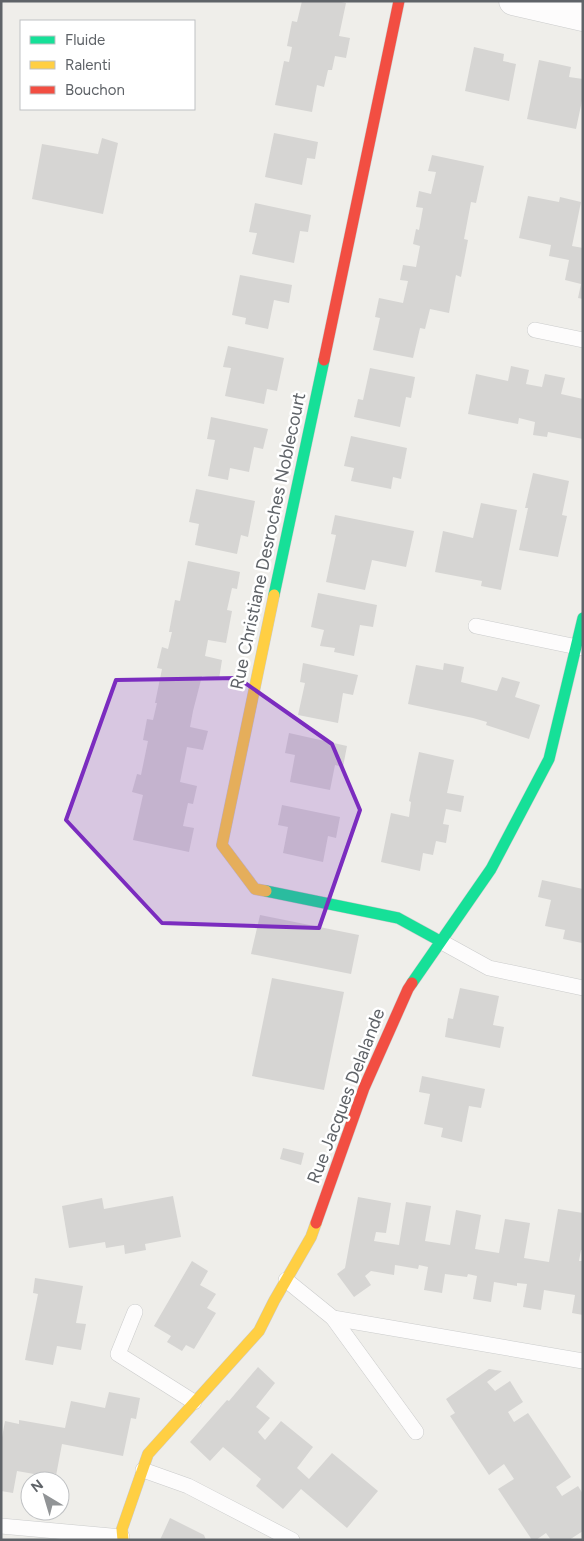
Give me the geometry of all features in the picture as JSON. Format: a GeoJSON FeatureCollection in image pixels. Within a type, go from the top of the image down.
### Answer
{"type":"FeatureCollection","features":[{"type":"Feature","properties":{"kind":"street","name":"Rue Christiane Desroches Noblecourt"},"geometry":{"type":"LineString","coordinates":[[399,1],[222,845],[255,888],[398,918],[440,941]]}},
{"type":"Feature","properties":{"kind":"street"},"geometry":{"type":"LineString","coordinates":[[513,1],[583,17]]}},
{"type":"Feature","properties":{"kind":"street","name":"Rue Jacques Delalande"},"geometry":{"type":"LineString","coordinates":[[122,1538],[122,1529],[148,1454],[259,1331],[311,1236],[364,1088],[408,989],[491,868],[549,759],[579,647],[583,618]]}},
{"type":"Feature","properties":{"kind":"lane"},"geometry":{"type":"LineString","coordinates":[[535,330],[583,340]]}},
{"type":"Feature","properties":{"kind":"lane"},"geometry":{"type":"LineString","coordinates":[[476,626],[579,647]]}},
{"type":"Feature","properties":{"kind":"lane"},"geometry":{"type":"LineString","coordinates":[[440,941],[489,968],[583,988]]}},
{"type":"Feature","properties":{"kind":"lane"},"geometry":{"type":"LineString","coordinates":[[286,1280],[333,1318],[416,1432]]}},
{"type":"Feature","properties":{"kind":"lane"},"geometry":{"type":"LineString","coordinates":[[135,1312],[118,1354],[194,1402]]}},
{"type":"Feature","properties":{"kind":"lane"},"geometry":{"type":"LineString","coordinates":[[333,1318],[583,1361]]}},
{"type":"Feature","properties":{"kind":"lane"},"geometry":{"type":"LineString","coordinates":[[143,1470],[188,1486],[292,1540]]}},
{"type":"Feature","properties":{"kind":"lane"},"geometry":{"type":"LineString","coordinates":[[1,1526],[122,1538]]}},
{"type":"Feature","properties":{"kind":"highlighted area"},"geometry":{"type":"Polygon","coordinates":[[[238,678],[332,744],[360,810],[319,928],[162,923],[66,820],[116,680],[238,678]]]}},
{"type":"Feature","properties":{"kind":"building"},"geometry":{"type":"Polygon","coordinates":[[[302,1],[337,1],[346,3],[339,36],[350,38],[346,58],[335,56],[332,70],[328,70],[324,87],[317,85],[312,112],[275,105],[284,61],[289,62],[292,47],[287,46],[292,21],[297,22],[302,1]]]}},
{"type":"Feature","properties":{"kind":"building"},"geometry":{"type":"Polygon","coordinates":[[[474,47],[504,54],[503,61],[516,64],[509,101],[465,91],[474,47]]]}},
{"type":"Feature","properties":{"kind":"building"},"geometry":{"type":"Polygon","coordinates":[[[539,60],[571,67],[569,77],[583,79],[583,96],[576,129],[527,119],[539,60]]]}},
{"type":"Feature","properties":{"kind":"building"},"geometry":{"type":"Polygon","coordinates":[[[274,133],[318,142],[315,159],[307,158],[302,185],[265,177],[274,133]]]}},
{"type":"Feature","properties":{"kind":"building"},"geometry":{"type":"Polygon","coordinates":[[[102,138],[118,143],[103,214],[32,199],[42,144],[98,154],[102,138]]]}},
{"type":"Feature","properties":{"kind":"building"},"geometry":{"type":"Polygon","coordinates":[[[432,155],[484,166],[476,203],[471,202],[464,239],[468,240],[461,277],[456,275],[449,313],[430,309],[425,329],[420,328],[413,358],[373,350],[380,318],[375,317],[379,298],[403,303],[408,281],[400,280],[403,265],[416,267],[420,246],[413,244],[416,229],[419,230],[423,208],[416,207],[419,191],[431,194],[436,172],[428,171],[432,155]]]}},
{"type":"Feature","properties":{"kind":"building"},"geometry":{"type":"Polygon","coordinates":[[[528,196],[559,202],[560,197],[581,202],[572,246],[583,248],[583,299],[578,298],[581,284],[565,280],[569,260],[549,256],[551,245],[519,238],[528,196]]]}},
{"type":"Feature","properties":{"kind":"building"},"geometry":{"type":"Polygon","coordinates":[[[255,203],[311,215],[308,232],[300,231],[294,263],[252,254],[257,233],[249,232],[255,203]]]}},
{"type":"Feature","properties":{"kind":"building"},"geometry":{"type":"Polygon","coordinates":[[[240,275],[292,285],[289,303],[274,300],[268,329],[245,324],[246,318],[232,315],[240,275]]]}},
{"type":"Feature","properties":{"kind":"building"},"geometry":{"type":"Polygon","coordinates":[[[228,346],[284,358],[277,391],[267,389],[264,404],[225,396],[231,368],[223,367],[228,346]]]}},
{"type":"Feature","properties":{"kind":"building"},"geometry":{"type":"Polygon","coordinates":[[[511,366],[529,370],[526,384],[542,387],[545,374],[565,378],[561,394],[583,399],[583,439],[548,432],[547,437],[533,435],[535,422],[519,418],[518,424],[468,414],[476,374],[508,381],[511,366]]]}},
{"type":"Feature","properties":{"kind":"building"},"geometry":{"type":"Polygon","coordinates":[[[370,368],[415,377],[411,398],[406,397],[400,427],[354,417],[358,399],[363,400],[370,368]]]}},
{"type":"Feature","properties":{"kind":"building"},"geometry":{"type":"Polygon","coordinates":[[[211,417],[268,429],[263,449],[254,447],[249,472],[230,468],[228,480],[208,476],[215,440],[207,439],[211,417]]]}},
{"type":"Feature","properties":{"kind":"building"},"geometry":{"type":"Polygon","coordinates":[[[351,436],[407,448],[401,479],[393,477],[391,489],[351,481],[354,468],[344,466],[351,436]]]}},
{"type":"Feature","properties":{"kind":"building"},"geometry":{"type":"Polygon","coordinates":[[[533,473],[569,481],[562,515],[567,516],[558,557],[519,550],[528,508],[525,508],[533,473]]]}},
{"type":"Feature","properties":{"kind":"building"},"geometry":{"type":"Polygon","coordinates":[[[196,489],[255,501],[248,537],[241,535],[237,554],[195,545],[199,524],[189,522],[196,489]]]}},
{"type":"Feature","properties":{"kind":"building"},"geometry":{"type":"Polygon","coordinates":[[[481,503],[517,510],[501,590],[481,586],[482,581],[435,572],[443,531],[473,538],[481,503]]]}},
{"type":"Feature","properties":{"kind":"building"},"geometry":{"type":"Polygon","coordinates":[[[335,515],[414,531],[406,567],[372,560],[365,590],[326,582],[336,535],[331,534],[335,515]]]}},
{"type":"Feature","properties":{"kind":"building"},"geometry":{"type":"Polygon","coordinates":[[[188,561],[240,572],[237,589],[232,588],[227,610],[232,611],[226,643],[208,640],[205,656],[222,660],[219,679],[202,676],[190,727],[208,731],[203,750],[187,747],[180,782],[197,786],[193,804],[188,803],[183,826],[194,828],[189,852],[133,840],[143,795],[132,792],[137,774],[141,775],[148,741],[143,740],[147,719],[153,720],[157,703],[155,703],[162,669],[157,668],[162,647],[168,649],[172,632],[169,632],[175,600],[180,601],[188,561]]]}},
{"type":"Feature","properties":{"kind":"building"},"geometry":{"type":"Polygon","coordinates":[[[318,593],[377,605],[373,627],[360,625],[354,656],[334,652],[335,648],[320,646],[324,630],[311,627],[318,593]]]}},
{"type":"Feature","properties":{"kind":"building"},"geometry":{"type":"Polygon","coordinates":[[[303,663],[358,675],[353,695],[343,693],[338,723],[298,715],[305,683],[300,682],[303,663]]]}},
{"type":"Feature","properties":{"kind":"building"},"geometry":{"type":"Polygon","coordinates":[[[444,663],[464,667],[461,682],[497,691],[502,677],[520,682],[515,697],[540,705],[529,739],[486,725],[487,722],[408,704],[416,665],[443,670],[444,663]]]}},
{"type":"Feature","properties":{"kind":"building"},"geometry":{"type":"Polygon","coordinates":[[[289,733],[347,746],[343,767],[335,765],[330,790],[290,782],[295,755],[285,753],[289,733]]]}},
{"type":"Feature","properties":{"kind":"building"},"geometry":{"type":"Polygon","coordinates":[[[419,752],[454,760],[447,793],[464,796],[461,812],[446,809],[443,824],[449,825],[446,843],[436,841],[433,855],[423,853],[420,871],[381,862],[391,813],[409,817],[411,802],[409,801],[419,752]]]}},
{"type":"Feature","properties":{"kind":"building"},"geometry":{"type":"Polygon","coordinates":[[[282,805],[340,817],[336,838],[328,836],[323,862],[283,853],[288,827],[278,825],[282,805]]]}},
{"type":"Feature","properties":{"kind":"building"},"geometry":{"type":"Polygon","coordinates":[[[542,880],[583,889],[582,943],[563,939],[565,930],[545,926],[551,900],[538,897],[542,880]]]}},
{"type":"Feature","properties":{"kind":"building"},"geometry":{"type":"Polygon","coordinates":[[[260,915],[359,935],[351,974],[251,954],[260,915]]]}},
{"type":"Feature","properties":{"kind":"building"},"geometry":{"type":"Polygon","coordinates":[[[272,978],[344,992],[324,1090],[252,1076],[272,978]]]}},
{"type":"Feature","properties":{"kind":"building"},"geometry":{"type":"Polygon","coordinates":[[[460,988],[499,996],[493,1025],[504,1027],[500,1048],[445,1037],[448,1018],[453,1019],[460,988]]]}},
{"type":"Feature","properties":{"kind":"building"},"geometry":{"type":"Polygon","coordinates":[[[422,1076],[485,1089],[481,1108],[469,1106],[462,1142],[441,1137],[443,1128],[424,1124],[430,1094],[419,1092],[422,1076]]]}},
{"type":"Feature","properties":{"kind":"building"},"geometry":{"type":"Polygon","coordinates":[[[283,1148],[304,1153],[301,1165],[280,1159],[283,1148]]]}},
{"type":"Feature","properties":{"kind":"building"},"geometry":{"type":"Polygon","coordinates":[[[173,1196],[181,1237],[145,1244],[146,1250],[125,1254],[124,1245],[106,1248],[105,1242],[69,1248],[62,1206],[102,1198],[104,1209],[173,1196]]]}},
{"type":"Feature","properties":{"kind":"building"},"geometry":{"type":"Polygon","coordinates":[[[358,1197],[391,1203],[386,1233],[376,1232],[374,1241],[399,1245],[406,1202],[431,1206],[425,1241],[450,1245],[456,1210],[481,1215],[475,1249],[499,1253],[505,1219],[530,1223],[524,1258],[549,1262],[558,1209],[583,1213],[583,1250],[581,1250],[579,1261],[583,1261],[583,1315],[572,1313],[575,1295],[544,1290],[541,1310],[523,1307],[527,1284],[517,1283],[517,1286],[494,1282],[491,1302],[473,1299],[477,1276],[468,1274],[467,1277],[445,1274],[442,1293],[424,1290],[428,1267],[419,1265],[418,1269],[395,1265],[394,1275],[371,1271],[365,1276],[371,1285],[354,1297],[337,1274],[345,1268],[358,1197]]]}},
{"type":"Feature","properties":{"kind":"building"},"geometry":{"type":"Polygon","coordinates":[[[192,1261],[208,1271],[200,1285],[216,1294],[207,1308],[216,1313],[194,1349],[186,1345],[182,1351],[167,1342],[171,1336],[154,1326],[192,1261]]]}},
{"type":"Feature","properties":{"kind":"building"},"geometry":{"type":"Polygon","coordinates":[[[35,1278],[83,1286],[76,1323],[86,1324],[81,1350],[57,1346],[53,1365],[25,1360],[38,1294],[33,1293],[35,1278]]]}},
{"type":"Feature","properties":{"kind":"building"},"geometry":{"type":"Polygon","coordinates":[[[258,1367],[275,1383],[256,1407],[270,1418],[258,1432],[265,1440],[281,1421],[313,1447],[297,1468],[309,1479],[332,1453],[378,1491],[347,1528],[301,1489],[283,1509],[256,1486],[261,1479],[223,1447],[210,1461],[190,1442],[258,1367]]]}},
{"type":"Feature","properties":{"kind":"building"},"geometry":{"type":"Polygon","coordinates":[[[489,1369],[502,1371],[487,1382],[495,1391],[510,1381],[523,1402],[508,1412],[514,1422],[528,1413],[571,1477],[556,1487],[562,1496],[578,1486],[583,1494],[583,1531],[569,1540],[551,1540],[546,1533],[536,1540],[532,1540],[498,1489],[514,1479],[504,1464],[489,1475],[450,1416],[455,1413],[446,1399],[489,1369]]]}},
{"type":"Feature","properties":{"kind":"building"},"geometry":{"type":"Polygon","coordinates":[[[109,1392],[140,1398],[136,1419],[131,1418],[123,1456],[62,1444],[57,1471],[17,1471],[13,1493],[1,1491],[1,1443],[5,1421],[19,1424],[19,1420],[65,1428],[71,1401],[105,1408],[109,1392]]]}},
{"type":"Feature","properties":{"kind":"building"},"geometry":{"type":"Polygon","coordinates":[[[170,1518],[204,1535],[206,1540],[160,1540],[170,1518]]]}},
{"type":"Feature","properties":{"kind":"traffic: fast"},"geometry":{"type":"LineString","coordinates":[[274,595],[324,360]]}},
{"type":"Feature","properties":{"kind":"traffic: fast"},"geometry":{"type":"LineString","coordinates":[[412,983],[491,869],[549,759],[583,618]]}},
{"type":"Feature","properties":{"kind":"traffic: fast"},"geometry":{"type":"LineString","coordinates":[[266,891],[398,918],[440,941]]}},
{"type":"Feature","properties":{"kind":"traffic: slow"},"geometry":{"type":"LineString","coordinates":[[266,891],[255,889],[222,845],[274,595]]}},
{"type":"Feature","properties":{"kind":"traffic: slow"},"geometry":{"type":"LineString","coordinates":[[123,1540],[122,1529],[148,1454],[259,1331],[311,1237],[316,1223]]}},
{"type":"Feature","properties":{"kind":"traffic: jam"},"geometry":{"type":"LineString","coordinates":[[324,360],[399,1]]}},
{"type":"Feature","properties":{"kind":"traffic: jam"},"geometry":{"type":"LineString","coordinates":[[316,1223],[364,1088],[412,983]]}}]}
